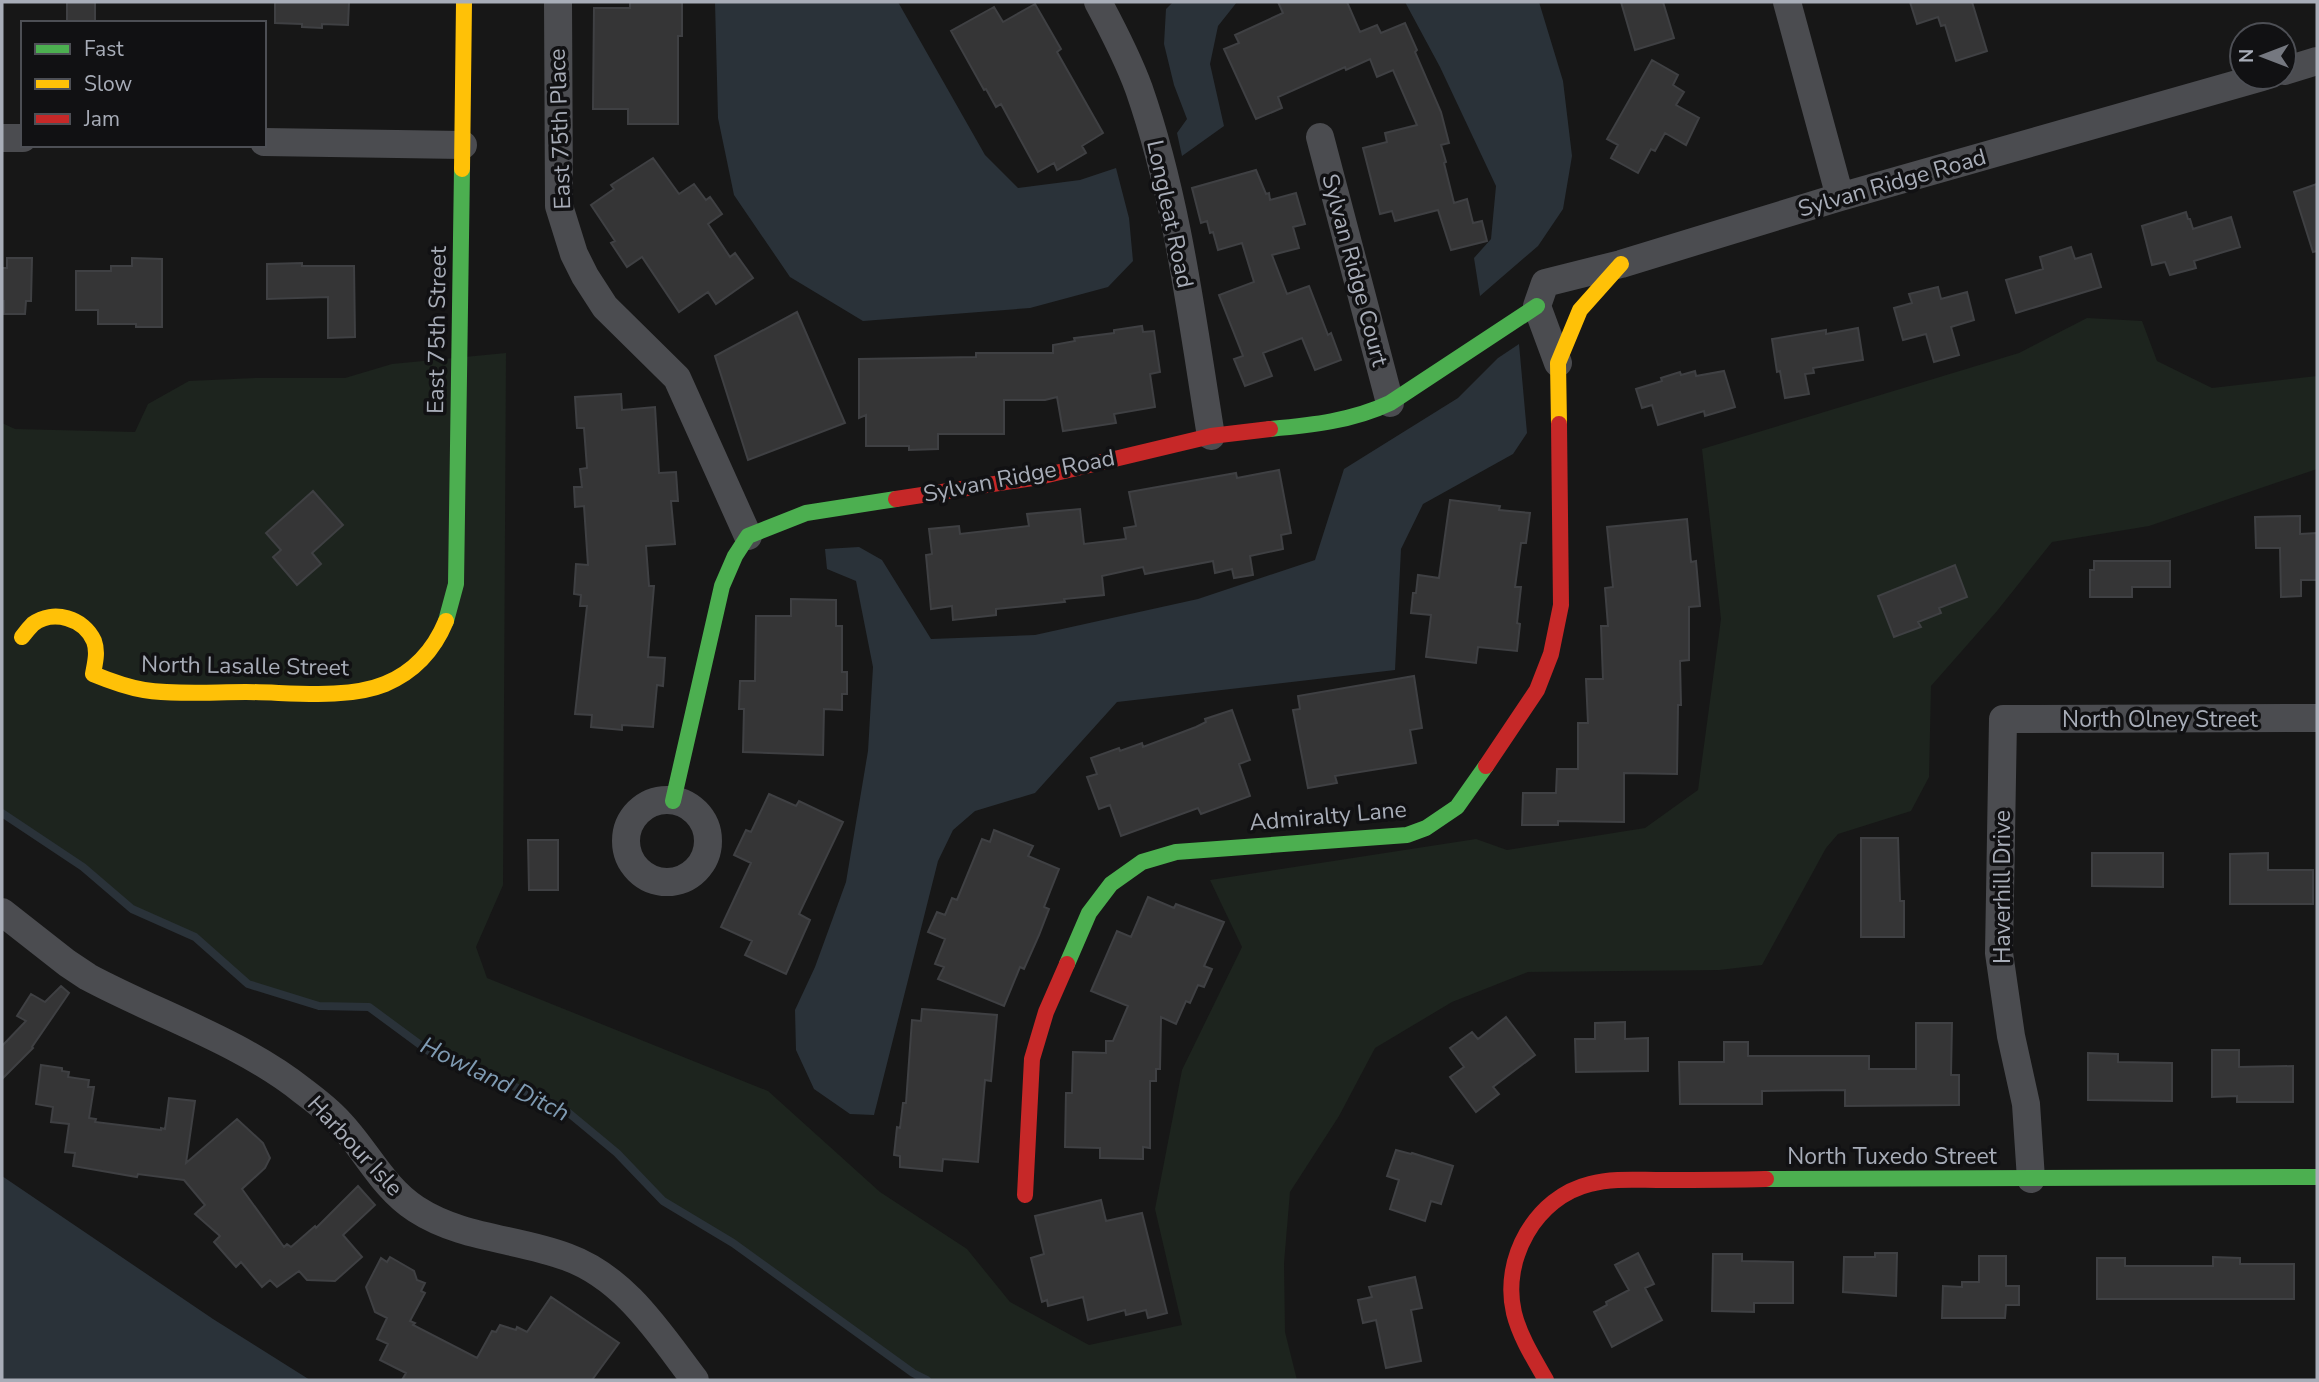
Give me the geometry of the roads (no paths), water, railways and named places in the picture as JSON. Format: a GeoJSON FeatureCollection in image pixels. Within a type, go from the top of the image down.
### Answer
{"type":"FeatureCollection","features":[{"type":"Feature","properties":{"kind":"street","name":"East 75th Street"},"geometry":{"type":"LineString","coordinates":[[429,653],[440,637],[452,609],[456,584],[464,2]]}},
{"type":"Feature","properties":{"kind":"street","name":"East 75th Place"},"geometry":{"type":"LineString","coordinates":[[558,2],[559,206],[573,254],[606,307],[677,378],[748,536]]}},
{"type":"Feature","properties":{"kind":"street","name":"Longleat Road"},"geometry":{"type":"LineString","coordinates":[[1098,2],[1138,87],[1160,156],[1177,228],[1211,436]]}},
{"type":"Feature","properties":{"kind":"street"},"geometry":{"type":"LineString","coordinates":[[1787,2],[1840,197]]}},
{"type":"Feature","properties":{"kind":"street"},"geometry":{"type":"LineString","coordinates":[[2298,67],[2317,61]]}},
{"type":"Feature","properties":{"kind":"street","name":"Sylvan Ridge Road"},"geometry":{"type":"LineString","coordinates":[[748,536],[806,513],[1039,477],[1211,436],[1334,422],[1371,412],[1390,403],[1537,306],[1545,283],[1621,264],[1840,197],[2228,87]]}},
{"type":"Feature","properties":{"kind":"street"},"geometry":{"type":"LineString","coordinates":[[2,138],[21,138]]}},
{"type":"Feature","properties":{"kind":"street","name":"Sylvan Ridge Court"},"geometry":{"type":"LineString","coordinates":[[1320,138],[1390,403]]}},
{"type":"Feature","properties":{"kind":"street"},"geometry":{"type":"LineString","coordinates":[[266,142],[463,145]]}},
{"type":"Feature","properties":{"kind":"street","name":"Admiralty Lane"},"geometry":{"type":"LineString","coordinates":[[1024,1195],[1032,1059],[1038,1035],[1089,914],[1111,884],[1142,862],[1176,852],[1388,837],[1407,835],[1426,828],[1457,807],[1517,722],[1537,690],[1550,654],[1561,605],[1558,363],[1580,310],[1621,264]]}},
{"type":"Feature","properties":{"kind":"street"},"geometry":{"type":"LineString","coordinates":[[1537,306],[1558,363]]}},
{"type":"Feature","properties":{"kind":"street"},"geometry":{"type":"LineString","coordinates":[[673,800],[722,586],[748,536]]}},
{"type":"Feature","properties":{"kind":"street","name":"North Lasalle Street"},"geometry":{"type":"LineString","coordinates":[[22,637],[30,627],[44,619],[57,616],[69,618],[86,627],[95,643],[97,663],[93,674],[120,685],[166,692],[337,692],[373,688],[405,674],[429,653]]}},
{"type":"Feature","properties":{"kind":"street","name":"North Olney Street"},"geometry":{"type":"LineString","coordinates":[[2003,719],[2317,718]]}},
{"type":"Feature","properties":{"kind":"street","name":"Haverhill Drive"},"geometry":{"type":"LineString","coordinates":[[2003,719],[1999,953],[2011,1036],[2026,1104],[2031,1179]]}},
{"type":"Feature","properties":{"kind":"street","name":"Harbour Isle"},"geometry":{"type":"LineString","coordinates":[[2,912],[67,963],[88,976],[264,1063],[304,1091],[340,1123],[389,1186],[416,1209],[437,1222],[556,1253],[598,1272],[617,1285],[634,1302],[695,1380]]}},
{"type":"Feature","properties":{"kind":"street","name":"North Tuxedo Street"},"geometry":{"type":"LineString","coordinates":[[1546,1380],[1517,1323],[1512,1303],[1512,1270],[1526,1233],[1545,1208],[1572,1190],[1595,1183],[1613,1180],[2317,1177]]}},
{"type":"Feature","properties":{"kind":"waterway","name":"Howland Ditch"},"geometry":{"type":"LineString","coordinates":[[2,813],[83,867],[132,909],[195,937],[248,984],[319,1006],[369,1007],[430,1052],[564,1109],[617,1153],[663,1201],[733,1243],[913,1373],[927,1380]]}}]}
